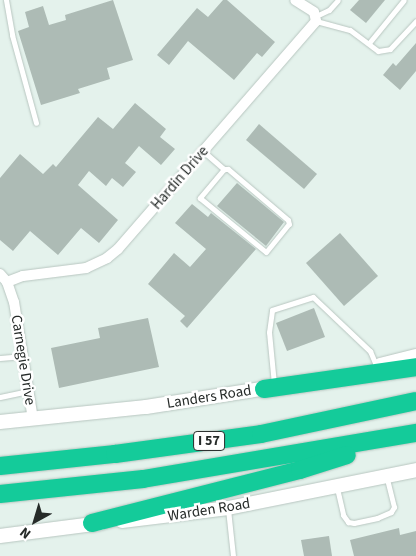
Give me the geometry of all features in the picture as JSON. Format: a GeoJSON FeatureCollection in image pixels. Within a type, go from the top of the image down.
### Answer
{"type":"FeatureCollection","features":[{"type":"Feature","properties":{"kind":"highway"},"geometry":{"type":"LineString","coordinates":[[269,388],[416,367]]}},
{"type":"Feature","properties":{"kind":"highway","name":"I 57"},"geometry":{"type":"LineString","coordinates":[[0,466],[115,454],[261,434],[416,401]]}},
{"type":"Feature","properties":{"kind":"highway","name":"I 57"},"geometry":{"type":"LineString","coordinates":[[0,494],[143,479],[398,438],[416,433]]}},
{"type":"Feature","properties":{"kind":"highway"},"geometry":{"type":"LineString","coordinates":[[92,523],[300,470],[398,438]]}},
{"type":"Feature","properties":{"kind":"main road","name":"Landers Road"},"geometry":{"type":"LineString","coordinates":[[0,422],[136,408],[269,388],[416,356]]}},
{"type":"Feature","properties":{"kind":"main road","name":"Warden Road"},"geometry":{"type":"LineString","coordinates":[[0,536],[92,523],[150,519],[228,508],[416,470]]}},
{"type":"Feature","properties":{"kind":"street"},"geometry":{"type":"LineString","coordinates":[[295,0],[314,12],[316,18]]}},
{"type":"Feature","properties":{"kind":"street","name":"Hardin Drive"},"geometry":{"type":"LineString","coordinates":[[7,282],[23,276],[86,268],[107,258],[118,249],[316,18]]}},
{"type":"Feature","properties":{"kind":"street","name":"Carnegie Drive"},"geometry":{"type":"LineString","coordinates":[[0,274],[7,282],[14,302],[33,419]]}},
{"type":"Feature","properties":{"kind":"lane"},"geometry":{"type":"LineString","coordinates":[[6,0],[12,35],[36,123]]}},
{"type":"Feature","properties":{"kind":"lane"},"geometry":{"type":"LineString","coordinates":[[316,18],[329,10],[338,0]]}},
{"type":"Feature","properties":{"kind":"lane"},"geometry":{"type":"LineString","coordinates":[[369,43],[404,0]]}},
{"type":"Feature","properties":{"kind":"lane"},"geometry":{"type":"LineString","coordinates":[[316,18],[350,30],[369,43],[378,52],[390,49],[416,21]]}},
{"type":"Feature","properties":{"kind":"lane"},"geometry":{"type":"LineString","coordinates":[[203,151],[224,169],[228,169],[288,220],[289,224],[266,252],[200,198],[224,169]]}},
{"type":"Feature","properties":{"kind":"lane"},"geometry":{"type":"LineString","coordinates":[[269,388],[272,310],[313,297],[370,351],[376,366]]}},
{"type":"Feature","properties":{"kind":"lane"},"geometry":{"type":"LineString","coordinates":[[0,358],[23,356]]}},
{"type":"Feature","properties":{"kind":"lane"},"geometry":{"type":"LineString","coordinates":[[0,397],[28,392]]}},
{"type":"Feature","properties":{"kind":"lane"},"geometry":{"type":"LineString","coordinates":[[337,487],[344,515],[348,522],[354,523],[391,512],[394,507],[387,477]]}},
{"type":"Feature","properties":{"kind":"lane"},"geometry":{"type":"LineString","coordinates":[[228,508],[233,556]]}},
{"type":"Feature","properties":{"kind":"building"},"geometry":{"type":"Polygon","coordinates":[[[113,0],[133,60],[107,68],[110,79],[78,89],[80,93],[41,105],[18,31],[29,27],[25,12],[43,6],[49,25],[66,20],[65,15],[113,0]]]}},
{"type":"Feature","properties":{"kind":"building"},"geometry":{"type":"Polygon","coordinates":[[[223,0],[227,0],[275,42],[262,57],[257,53],[234,80],[188,41],[169,65],[157,55],[197,8],[208,17],[223,0]]]}},
{"type":"Feature","properties":{"kind":"building"},"geometry":{"type":"Polygon","coordinates":[[[359,0],[385,0],[366,23],[350,10],[359,0]]]}},
{"type":"Feature","properties":{"kind":"building"},"geometry":{"type":"Polygon","coordinates":[[[416,43],[416,71],[400,90],[383,75],[393,63],[396,66],[416,43]]]}},
{"type":"Feature","properties":{"kind":"building"},"geometry":{"type":"Polygon","coordinates":[[[135,103],[166,129],[160,137],[175,149],[161,165],[139,146],[125,163],[136,172],[123,187],[112,178],[106,186],[89,171],[78,185],[118,220],[99,243],[81,228],[58,255],[30,231],[13,251],[0,240],[0,178],[20,154],[43,174],[53,164],[56,167],[98,117],[113,129],[135,103]]]}},
{"type":"Feature","properties":{"kind":"building"},"geometry":{"type":"Polygon","coordinates":[[[259,124],[317,174],[304,189],[246,140],[259,124]]]}},
{"type":"Feature","properties":{"kind":"building"},"geometry":{"type":"Polygon","coordinates":[[[237,183],[284,222],[266,246],[217,206],[237,183]]]}},
{"type":"Feature","properties":{"kind":"building"},"geometry":{"type":"Polygon","coordinates":[[[192,204],[208,217],[211,213],[256,249],[187,328],[180,321],[185,316],[148,284],[174,253],[190,267],[206,249],[175,223],[192,204]]]}},
{"type":"Feature","properties":{"kind":"building"},"geometry":{"type":"Polygon","coordinates":[[[340,233],[378,276],[344,306],[306,263],[340,233]]]}},
{"type":"Feature","properties":{"kind":"building"},"geometry":{"type":"Polygon","coordinates":[[[314,308],[325,337],[287,351],[276,323],[314,308]]]}},
{"type":"Feature","properties":{"kind":"building"},"geometry":{"type":"Polygon","coordinates":[[[148,318],[159,367],[59,388],[51,348],[100,338],[98,328],[148,318]]]}},
{"type":"Feature","properties":{"kind":"building"},"geometry":{"type":"Polygon","coordinates":[[[399,528],[400,535],[416,531],[416,556],[354,556],[350,540],[399,528]]]}},
{"type":"Feature","properties":{"kind":"building"},"geometry":{"type":"Polygon","coordinates":[[[329,536],[332,556],[304,556],[301,540],[329,536]]]}}]}
